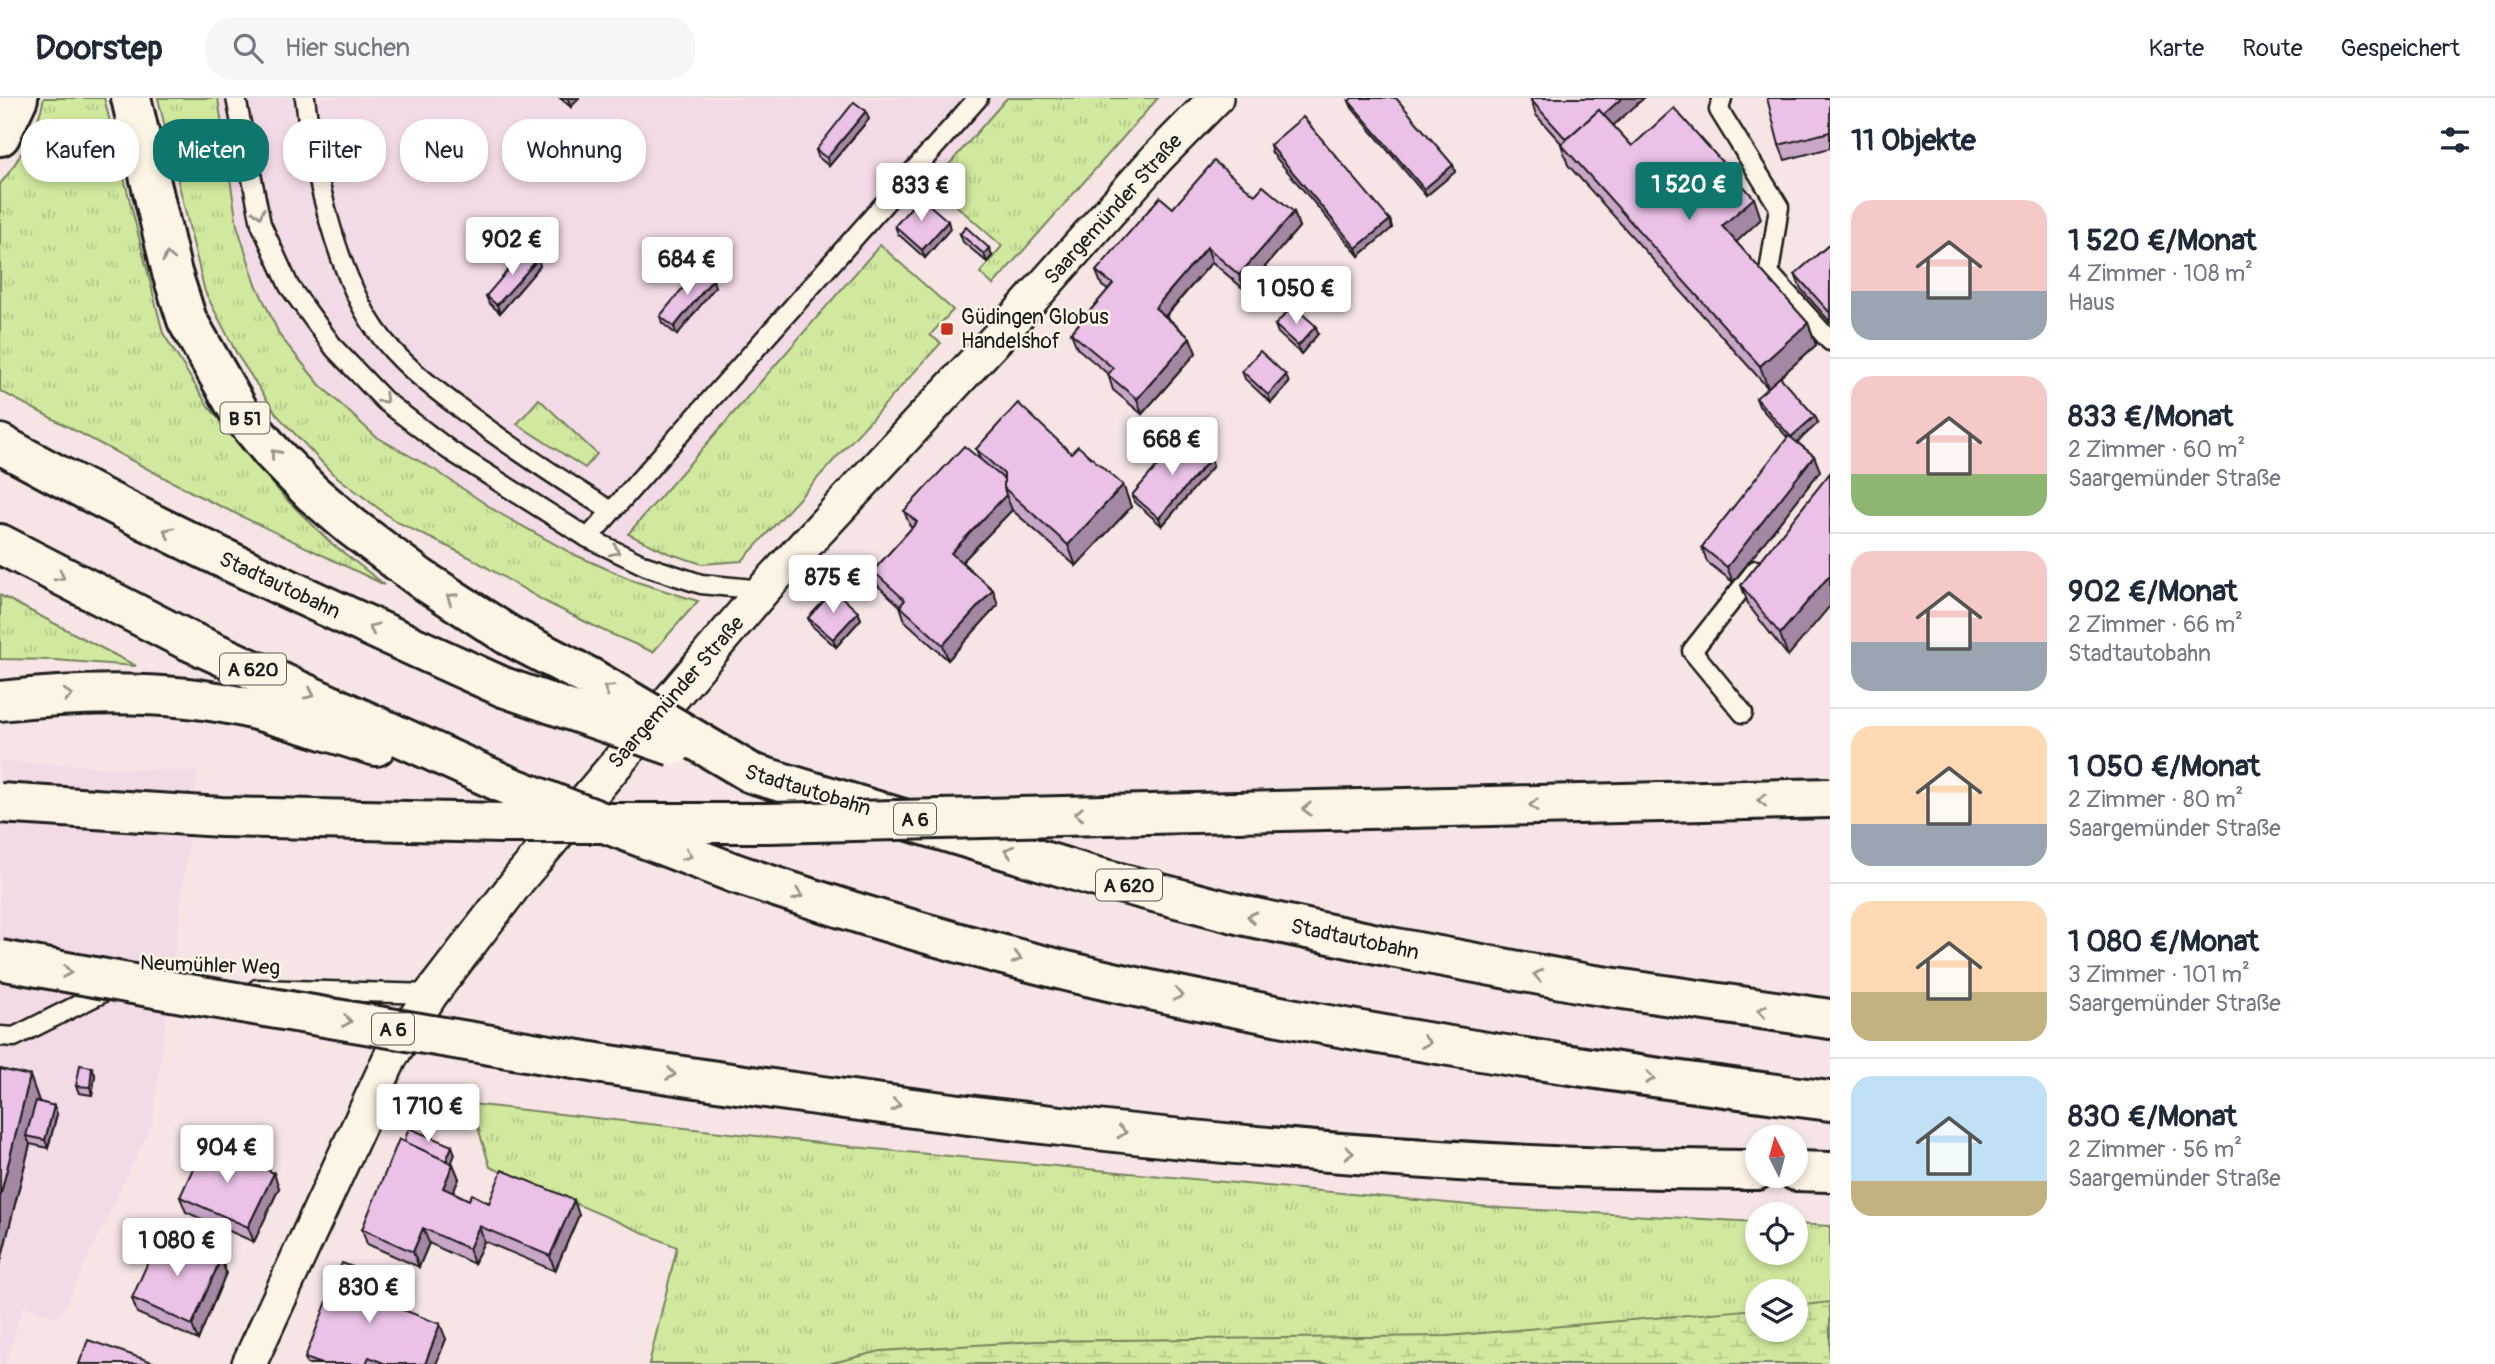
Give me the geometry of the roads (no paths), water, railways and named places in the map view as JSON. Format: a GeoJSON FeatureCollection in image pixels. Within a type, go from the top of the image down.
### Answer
{"type":"FeatureCollection","features":[{"type":"Feature","properties":{"kind":"highway"},"geometry":{"type":"LineString","coordinates":[[0,136],[18,98]]}},
{"type":"Feature","properties":{"kind":"highway","name":"B 51"},"geometry":{"type":"LineString","coordinates":[[131,98],[169,262],[187,320],[240,413],[296,477],[352,527],[419,578],[508,635],[589,677],[751,774]]}},
{"type":"Feature","properties":{"kind":"highway","name":"Stadtautobahn"},"geometry":{"type":"LineString","coordinates":[[0,444],[97,497],[287,589],[503,687],[751,774],[1089,875],[1246,916],[1391,947],[1588,984],[1765,1012],[1830,1019]]}},
{"type":"Feature","properties":{"kind":"highway","name":"A 620"},"geometry":{"type":"LineString","coordinates":[[0,544],[184,639],[509,786],[734,873],[844,910],[1111,981],[1372,1033],[1639,1076],[1830,1101]]}},
{"type":"Feature","properties":{"kind":"highway"},"geometry":{"type":"LineString","coordinates":[[0,701],[81,694],[161,696],[251,709],[509,786]]}},
{"type":"Feature","properties":{"kind":"highway","name":"A 6"},"geometry":{"type":"LineString","coordinates":[[0,803],[221,817],[502,823],[726,823],[1830,798]]}},
{"type":"Feature","properties":{"kind":"highway","name":"A 6"},"geometry":{"type":"LineString","coordinates":[[0,960],[603,1064],[777,1090],[1028,1122],[1294,1149],[1531,1165],[1745,1170]]}},
{"type":"Feature","properties":{"kind":"highway"},"geometry":{"type":"LineString","coordinates":[[1808,1171],[1830,1172]]}},
{"type":"Feature","properties":{"kind":"street","name":"Saargemünder Straße"},"geometry":{"type":"LineString","coordinates":[[249,1364],[391,1056],[431,994],[529,867],[764,590],[998,337],[1157,158],[1216,98]]}},
{"type":"Feature","properties":{"kind":"lane"},"geometry":{"type":"LineString","coordinates":[[236,98],[261,224],[289,286],[335,348],[385,401],[449,450],[588,538],[646,566],[701,584],[764,590]]}},
{"type":"Feature","properties":{"kind":"lane"},"geometry":{"type":"LineString","coordinates":[[305,98],[314,157],[334,234],[355,294],[376,329],[397,355],[426,382],[499,439],[611,511]]}},
{"type":"Feature","properties":{"kind":"lane"},"geometry":{"type":"LineString","coordinates":[[588,538],[978,98]]}},
{"type":"Feature","properties":{"kind":"lane"},"geometry":{"type":"LineString","coordinates":[[1721,98],[1719,110],[1779,207],[1769,273],[1830,341]]}},
{"type":"Feature","properties":{"kind":"lane"},"geometry":{"type":"LineString","coordinates":[[1742,713],[1692,651],[1770,553]]}},
{"type":"Feature","properties":{"kind":"lane","name":"Neumühler Weg"},"geometry":{"type":"LineString","coordinates":[[0,1036],[14,1037],[118,985],[431,994]]}},
{"type":"Feature","properties":{"kind":"place","name":"Güdingen Globus Handelshof"},"geometry":{"type":"Point","coordinates":[947,329]}}]}
